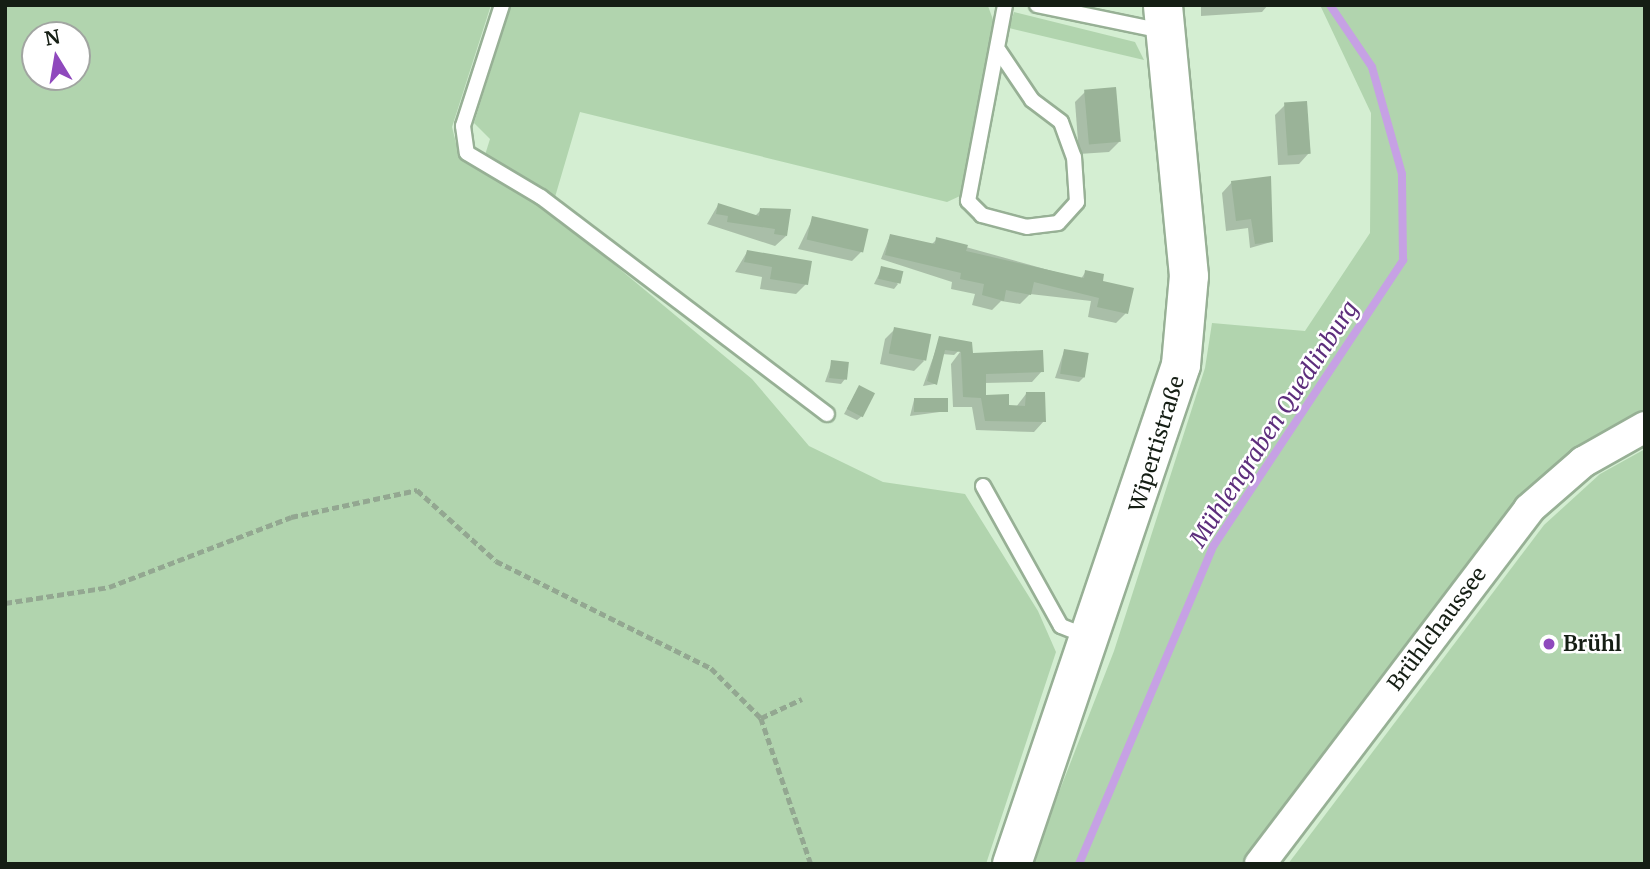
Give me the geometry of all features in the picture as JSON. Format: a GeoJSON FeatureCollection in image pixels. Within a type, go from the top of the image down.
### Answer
{"type":"FeatureCollection","features":[{"type":"Feature","properties":{"kind":"street","name":"Wipertistraße"},"geometry":{"type":"LineString","coordinates":[[1012,864],[1092,639],[1181,365],[1189,276],[1165,19]]}},
{"type":"Feature","properties":{"kind":"street","name":"Brühlchaussee"},"geometry":{"type":"LineString","coordinates":[[1260,864],[1529,509],[1583,462],[1645,427]]}},
{"type":"Feature","properties":{"kind":"lane"},"geometry":{"type":"LineString","coordinates":[[502,5],[463,126],[467,152],[541,197],[827,414]]}},
{"type":"Feature","properties":{"kind":"lane"},"geometry":{"type":"LineString","coordinates":[[999,51],[1032,100],[1061,122],[1074,157],[1077,202],[1058,223],[1027,227],[982,215],[968,201],[999,51],[1005,5]]}},
{"type":"Feature","properties":{"kind":"lane"},"geometry":{"type":"LineString","coordinates":[[1037,5],[1165,19]]}},
{"type":"Feature","properties":{"kind":"lane"},"geometry":{"type":"LineString","coordinates":[[983,486],[1060,626],[1092,639]]}},
{"type":"Feature","properties":{"kind":"path"},"geometry":{"type":"LineString","coordinates":[[5,603],[109,587],[291,517],[417,491],[496,561],[711,668],[761,718],[811,864]]}},
{"type":"Feature","properties":{"kind":"path"},"geometry":{"type":"LineString","coordinates":[[761,718],[802,699]]}},
{"type":"Feature","properties":{"kind":"green space"},"geometry":{"type":"Polygon","coordinates":[[[5,5],[491,5],[452,127],[460,159],[551,212],[752,379],[809,446],[883,482],[965,494],[1038,611],[1056,652],[986,864],[5,864],[5,5]]]}},
{"type":"Feature","properties":{"kind":"green space"},"geometry":{"type":"Polygon","coordinates":[[[511,5],[988,6],[995,25],[960,196],[947,202],[580,112],[555,197],[485,155],[490,139],[474,123],[511,5]]]}},
{"type":"Feature","properties":{"kind":"green space"},"geometry":{"type":"Polygon","coordinates":[[[1320,5],[1645,5],[1645,411],[1539,480],[1242,864],[1031,864],[1114,651],[1205,368],[1212,323],[1305,331],[1370,233],[1371,113],[1320,5]]]}},
{"type":"Feature","properties":{"kind":"green space"},"geometry":{"type":"Polygon","coordinates":[[[1014,12],[1135,42],[1144,60],[1009,28],[1014,12]]]}},
{"type":"Feature","properties":{"kind":"green space","name":"Brühl"},"geometry":{"type":"Polygon","coordinates":[[[1645,449],[1645,864],[1288,864],[1544,525],[1600,474],[1645,449]]]}},
{"type":"Feature","properties":{"kind":"building"},"geometry":{"type":"Polygon","coordinates":[[[1116,87],[1121,142],[1089,145],[1084,90],[1116,87]]]}},
{"type":"Feature","properties":{"kind":"building"},"geometry":{"type":"Polygon","coordinates":[[[1307,101],[1311,154],[1288,155],[1284,103],[1307,101]]]}},
{"type":"Feature","properties":{"kind":"building"},"geometry":{"type":"Polygon","coordinates":[[[1271,176],[1273,242],[1255,244],[1251,219],[1236,221],[1231,181],[1271,176]]]}},
{"type":"Feature","properties":{"kind":"building"},"geometry":{"type":"Polygon","coordinates":[[[718,203],[759,216],[760,208],[791,209],[787,236],[774,234],[775,229],[727,222],[728,216],[716,214],[718,203]]]}},
{"type":"Feature","properties":{"kind":"building"},"geometry":{"type":"Polygon","coordinates":[[[812,216],[869,229],[863,252],[807,239],[812,216]]]}},
{"type":"Feature","properties":{"kind":"building"},"geometry":{"type":"Polygon","coordinates":[[[890,234],[935,244],[936,237],[968,245],[966,251],[1084,278],[1085,270],[1104,274],[1103,281],[1134,288],[1128,314],[1097,307],[1099,298],[1034,282],[1031,295],[1006,290],[1004,301],[982,295],[984,284],[960,279],[961,273],[885,255],[890,234]]]}},
{"type":"Feature","properties":{"kind":"building"},"geometry":{"type":"Polygon","coordinates":[[[747,250],[812,261],[808,285],[770,279],[772,267],[744,262],[747,250]]]}},
{"type":"Feature","properties":{"kind":"building"},"geometry":{"type":"Polygon","coordinates":[[[881,266],[903,271],[900,284],[878,279],[881,266]]]}},
{"type":"Feature","properties":{"kind":"building"},"geometry":{"type":"Polygon","coordinates":[[[894,327],[931,334],[926,361],[889,354],[894,327]]]}},
{"type":"Feature","properties":{"kind":"building"},"geometry":{"type":"Polygon","coordinates":[[[939,336],[972,342],[973,353],[1043,350],[1044,372],[986,374],[986,395],[1009,394],[1009,405],[1025,406],[1026,392],[1045,392],[1046,422],[985,421],[981,398],[963,397],[961,352],[945,350],[937,385],[927,381],[939,336]]]}},
{"type":"Feature","properties":{"kind":"building"},"geometry":{"type":"Polygon","coordinates":[[[1064,349],[1089,353],[1085,378],[1060,374],[1064,349]]]}},
{"type":"Feature","properties":{"kind":"building"},"geometry":{"type":"Polygon","coordinates":[[[831,360],[849,362],[847,380],[829,378],[831,360]]]}},
{"type":"Feature","properties":{"kind":"building"},"geometry":{"type":"Polygon","coordinates":[[[859,385],[875,393],[863,417],[847,409],[859,385]]]}},
{"type":"Feature","properties":{"kind":"building"},"geometry":{"type":"Polygon","coordinates":[[[914,398],[948,398],[948,412],[914,412],[914,398]]]}},
{"type":"Feature","properties":{"kind":"waterway","name":"Mühlengraben Quedlinburg"},"geometry":{"type":"LineString","coordinates":[[1079,864],[1214,545],[1403,260],[1402,174],[1372,67],[1330,5]]}},
{"type":"Feature","properties":{"kind":"place","name":"Brühl"},"geometry":{"type":"Point","coordinates":[1549,644]}}]}
